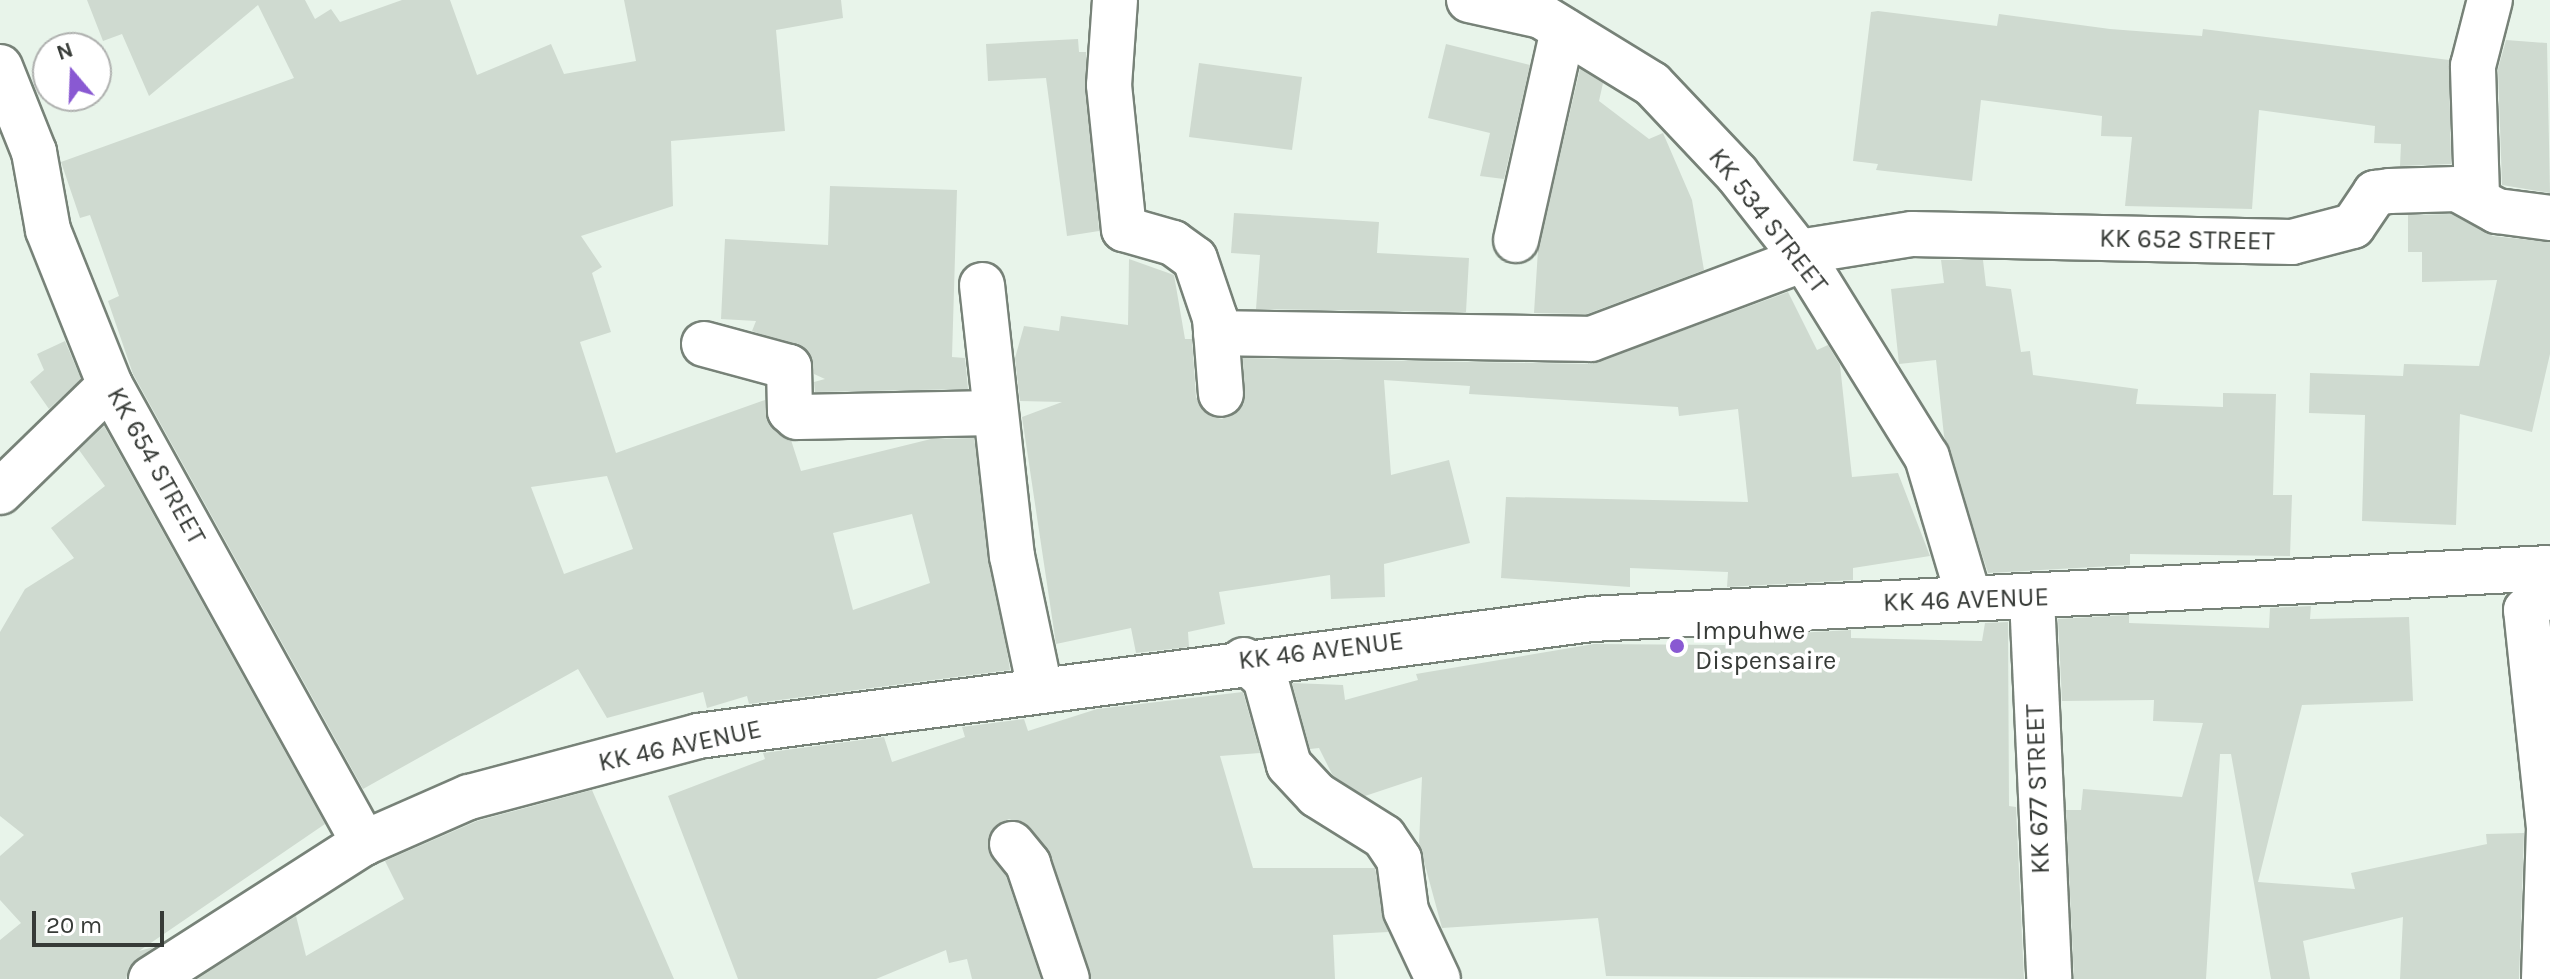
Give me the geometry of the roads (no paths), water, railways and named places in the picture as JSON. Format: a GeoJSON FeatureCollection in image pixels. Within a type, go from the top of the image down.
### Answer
{"type":"FeatureCollection","features":[{"type":"Feature","properties":{"kind":"street"},"geometry":{"type":"LineString","coordinates":[[1115,0],[1109,85],[1124,229],[1173,243],[1195,259],[1216,333],[1221,394]]}},
{"type":"Feature","properties":{"kind":"street","name":"KK 534 STREET"},"geometry":{"type":"LineString","coordinates":[[1469,0],[1541,16],[1652,84],[1802,256],[1927,457],[1969,598]]}},
{"type":"Feature","properties":{"kind":"street"},"geometry":{"type":"LineString","coordinates":[[2477,196],[2473,66],[2490,0]]}},
{"type":"Feature","properties":{"kind":"street"},"geometry":{"type":"LineString","coordinates":[[1516,240],[1563,30]]}},
{"type":"Feature","properties":{"kind":"street","name":"KK 654 STREET"},"geometry":{"type":"LineString","coordinates":[[0,67],[34,152],[48,230],[110,385],[364,843]]}},
{"type":"Feature","properties":{"kind":"street","name":"KK 652 STREET"},"geometry":{"type":"LineString","coordinates":[[1802,256],[1912,234],[2292,242],[2353,226],[2375,193],[2457,189],[2477,196],[2497,211],[2550,218]]}},
{"type":"Feature","properties":{"kind":"street"},"geometry":{"type":"LineString","coordinates":[[1216,333],[1591,339],[1802,256]]}},
{"type":"Feature","properties":{"kind":"street"},"geometry":{"type":"LineString","coordinates":[[982,285],[995,413],[1008,477],[1012,556],[1040,689]]}},
{"type":"Feature","properties":{"kind":"street"},"geometry":{"type":"LineString","coordinates":[[704,344],[789,367],[790,411],[797,417],[995,413]]}},
{"type":"Feature","properties":{"kind":"street"},"geometry":{"type":"LineString","coordinates":[[0,492],[110,385]]}},
{"type":"Feature","properties":{"kind":"street","name":"KK 46 AVENUE"},"geometry":{"type":"LineString","coordinates":[[151,979],[364,843],[469,797],[698,736],[1244,660],[1592,619],[1969,598],[2032,598],[2550,568]]}},
{"type":"Feature","properties":{"kind":"street"},"geometry":{"type":"LineString","coordinates":[[2544,979],[2549,828],[2526,610],[2550,592]]}},
{"type":"Feature","properties":{"kind":"street","name":"KK 677 STREET"},"geometry":{"type":"LineString","coordinates":[[2032,598],[2049,979]]}},
{"type":"Feature","properties":{"kind":"street"},"geometry":{"type":"LineString","coordinates":[[1244,660],[1265,678],[1289,765],[1317,795],[1384,837],[1399,859],[1406,911],[1438,979]]}},
{"type":"Feature","properties":{"kind":"street"},"geometry":{"type":"LineString","coordinates":[[1012,844],[1028,864],[1067,979]]}},
{"type":"Feature","properties":{"kind":"place","name":"Impuhwe Dispensaire"},"geometry":{"type":"Point","coordinates":[1677,646]}}]}
